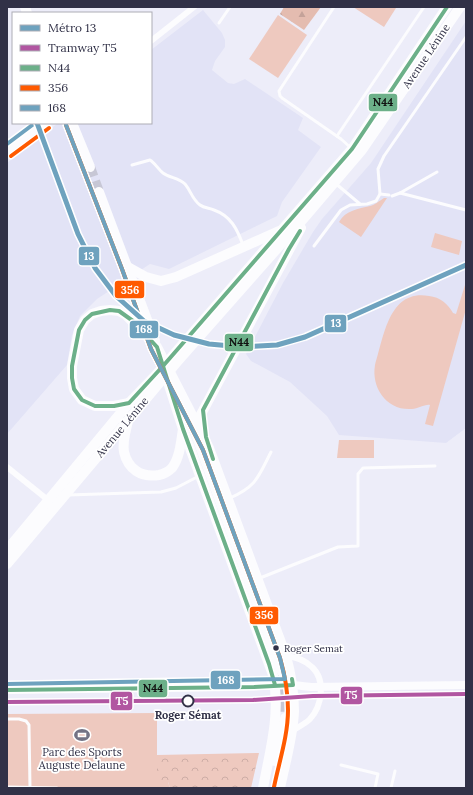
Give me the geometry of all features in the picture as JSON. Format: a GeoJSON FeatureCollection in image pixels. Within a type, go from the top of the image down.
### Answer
{"type":"FeatureCollection","features":[{"type":"Feature","properties":{"kind":"main road","name":"Avenue Lénine"},"geometry":{"type":"LineString","coordinates":[[7,564],[129,418],[156,380],[281,230],[352,149],[447,7]]}},
{"type":"Feature","properties":{"kind":"main road","name":"Avenue Lénine"},"geometry":{"type":"LineString","coordinates":[[176,357],[305,217],[362,150],[460,7]]}},
{"type":"Feature","properties":{"kind":"main road"},"geometry":{"type":"LineString","coordinates":[[72,124],[90,167]]}},
{"type":"Feature","properties":{"kind":"main road"},"geometry":{"type":"LineString","coordinates":[[99,192],[157,346],[183,429],[269,664],[275,685],[276,708],[274,733],[263,788]]}},
{"type":"Feature","properties":{"kind":"main road"},"geometry":{"type":"LineString","coordinates":[[199,443],[199,418],[300,231],[305,217]]}},
{"type":"Feature","properties":{"kind":"main road"},"geometry":{"type":"LineString","coordinates":[[128,267],[146,277],[161,281],[176,276],[281,230]]}},
{"type":"Feature","properties":{"kind":"main road"},"geometry":{"type":"LineString","coordinates":[[129,403],[114,406],[95,406],[82,400],[74,389],[72,366],[79,330],[85,320],[92,314],[106,311],[119,311],[133,321],[157,346],[209,448],[286,656],[293,685],[294,710],[292,731],[280,788]]}},
{"type":"Feature","properties":{"kind":"main road","name":"Avenue Lénine"},"geometry":{"type":"LineString","coordinates":[[7,550],[129,403],[156,380]]}},
{"type":"Feature","properties":{"kind":"main road"},"geometry":{"type":"LineString","coordinates":[[180,393],[282,672]]}},
{"type":"Feature","properties":{"kind":"main road"},"geometry":{"type":"LineString","coordinates":[[203,410],[209,448]]}},
{"type":"Feature","properties":{"kind":"main road"},"geometry":{"type":"LineString","coordinates":[[129,418],[124,437],[124,452],[127,460],[134,469],[146,476],[162,474],[171,469],[178,457],[183,429]]}},
{"type":"Feature","properties":{"kind":"main road"},"geometry":{"type":"LineString","coordinates":[[212,508],[274,647]]}},
{"type":"Feature","properties":{"kind":"main road"},"geometry":{"type":"LineString","coordinates":[[269,788],[285,718],[284,735],[274,788]]}},
{"type":"Feature","properties":{"kind":"street"},"geometry":{"type":"LineString","coordinates":[[152,40],[194,7]]}},
{"type":"Feature","properties":{"kind":"street"},"geometry":{"type":"LineString","coordinates":[[9,150],[44,124]]}},
{"type":"Feature","properties":{"kind":"street"},"geometry":{"type":"LineString","coordinates":[[7,467],[48,500]]}},
{"type":"Feature","properties":{"kind":"street"},"geometry":{"type":"LineString","coordinates":[[286,656],[299,659],[314,668],[321,687],[321,696],[316,710],[311,718],[303,725],[292,731]]}},
{"type":"Feature","properties":{"kind":"street"},"geometry":{"type":"LineString","coordinates":[[7,690],[275,685],[321,687],[466,685]]}},
{"type":"Feature","properties":{"kind":"lane"},"geometry":{"type":"LineString","coordinates":[[219,23],[230,7]]}},
{"type":"Feature","properties":{"kind":"lane"},"geometry":{"type":"LineString","coordinates":[[334,7],[279,91],[279,94],[282,98],[337,136],[352,149]]}},
{"type":"Feature","properties":{"kind":"lane"},"geometry":{"type":"LineString","coordinates":[[337,136],[424,7]]}},
{"type":"Feature","properties":{"kind":"lane"},"geometry":{"type":"LineString","coordinates":[[314,246],[341,210],[350,205],[367,204],[376,201],[380,194],[378,169],[384,156],[466,37]]}},
{"type":"Feature","properties":{"kind":"lane"},"geometry":{"type":"LineString","coordinates":[[7,139],[9,150]]}},
{"type":"Feature","properties":{"kind":"lane"},"geometry":{"type":"LineString","coordinates":[[132,165],[150,160],[163,172],[180,180],[189,189],[191,195],[200,205],[216,210],[231,220],[244,246]]}},
{"type":"Feature","properties":{"kind":"lane"},"geometry":{"type":"LineString","coordinates":[[380,194],[390,196],[437,172]]}},
{"type":"Feature","properties":{"kind":"lane"},"geometry":{"type":"LineString","coordinates":[[335,183],[360,204]]}},
{"type":"Feature","properties":{"kind":"lane"},"geometry":{"type":"LineString","coordinates":[[400,192],[466,210]]}},
{"type":"Feature","properties":{"kind":"lane"},"geometry":{"type":"LineString","coordinates":[[229,499],[243,492],[256,482],[272,452]]}},
{"type":"Feature","properties":{"kind":"lane"},"geometry":{"type":"LineString","coordinates":[[257,579],[338,547],[358,546],[358,474],[363,468],[435,466]]}},
{"type":"Feature","properties":{"kind":"lane"},"geometry":{"type":"LineString","coordinates":[[65,495],[161,492],[176,488],[200,476]]}},
{"type":"Feature","properties":{"kind":"lane"},"geometry":{"type":"LineString","coordinates":[[7,719],[19,718],[26,721],[29,725],[30,788]]}},
{"type":"Feature","properties":{"kind":"lane"},"geometry":{"type":"LineString","coordinates":[[341,765],[378,774],[375,788]]}},
{"type":"Feature","properties":{"kind":"lane"},"geometry":{"type":"LineString","coordinates":[[391,788],[395,771]]}},
{"type":"Feature","properties":{"kind":"lane"},"geometry":{"type":"LineString","coordinates":[[7,787],[57,788]]}},
{"type":"Feature","properties":{"kind":"shaded area"},"geometry":{"type":"Polygon","coordinates":[[[203,10],[222,33],[225,40],[225,47],[215,61],[212,70],[228,83],[234,84],[245,79],[303,118],[298,130],[321,147],[282,202],[277,216],[169,269],[150,264],[97,299],[80,316],[72,335],[67,365],[7,434],[7,163],[57,124],[152,124],[152,49],[203,10]]]}},
{"type":"Feature","properties":{"kind":"shaded area"},"geometry":{"type":"Polygon","coordinates":[[[466,21],[466,428],[446,443],[339,435],[327,416],[290,382],[251,361],[246,354],[283,283],[313,232],[322,219],[371,163],[466,21]]]}},
{"type":"Feature","properties":{"kind":"green space"},"geometry":{"type":"Polygon","coordinates":[[[284,7],[321,7],[304,30],[280,14],[284,7]]]}},
{"type":"Feature","properties":{"kind":"green space"},"geometry":{"type":"Polygon","coordinates":[[[353,7],[394,7],[396,8],[384,27],[353,7]]]}},
{"type":"Feature","properties":{"kind":"green space"},"geometry":{"type":"Polygon","coordinates":[[[278,15],[307,35],[278,78],[249,59],[278,15]]]}},
{"type":"Feature","properties":{"kind":"green space"},"geometry":{"type":"Polygon","coordinates":[[[384,198],[387,198],[361,237],[339,222],[349,212],[375,204],[384,198]]]}},
{"type":"Feature","properties":{"kind":"green space"},"geometry":{"type":"Polygon","coordinates":[[[435,233],[462,241],[459,255],[431,247],[435,233]]]}},
{"type":"Feature","properties":{"kind":"green space"},"geometry":{"type":"Polygon","coordinates":[[[465,285],[466,309],[433,426],[425,424],[430,405],[414,409],[403,409],[388,402],[378,390],[374,374],[375,365],[385,329],[390,317],[397,307],[405,300],[416,296],[429,296],[437,298],[456,314],[465,285]]]}},
{"type":"Feature","properties":{"kind":"green space"},"geometry":{"type":"Polygon","coordinates":[[[339,440],[374,440],[374,458],[337,458],[339,440]]]}},
{"type":"Feature","properties":{"kind":"green space","name":"Parc des Sports Auguste Delaune"},"geometry":{"type":"Polygon","coordinates":[[[157,713],[157,782],[168,782],[170,788],[7,788],[7,714],[157,713]]]}},
{"type":"Feature","properties":{"kind":"green space"},"geometry":{"type":"Polygon","coordinates":[[[259,753],[251,788],[170,788],[168,782],[157,783],[157,755],[259,753]]]}},
{"type":"Feature","properties":{"kind":"tunnel"},"geometry":{"type":"LineString","coordinates":[[90,167],[99,192]]}},
{"type":"Feature","properties":{"kind":"tunnel"},"geometry":{"type":"LineString","coordinates":[[282,672],[285,690],[285,718]]}},
{"type":"Feature","properties":{"kind":"tram line","name":"T5"},"geometry":{"type":"LineString","coordinates":[[7,702],[253,700],[313,696],[466,694]]}},
{"type":"Feature","properties":{"kind":"tram line"},"geometry":{"type":"LineString","coordinates":[[158,697],[169,700]]}},
{"type":"Feature","properties":{"kind":"metro line","name":"13"},"geometry":{"type":"LineString","coordinates":[[37,124],[78,234],[95,268],[116,296],[144,321],[174,335],[209,344],[242,347],[277,345],[305,337],[466,265]]}},
{"type":"Feature","properties":{"kind":"transit line","name":"N44"},"geometry":{"type":"LineString","coordinates":[[163,366],[352,149],[447,7]]}},
{"type":"Feature","properties":{"kind":"transit line","name":"168"},"geometry":{"type":"LineString","coordinates":[[7,144],[34,124]]}},
{"type":"Feature","properties":{"kind":"transit line","name":"356"},"geometry":{"type":"LineString","coordinates":[[66,125],[122,269],[151,349],[203,450],[280,658],[287,690],[288,720],[274,787]]}},
{"type":"Feature","properties":{"kind":"transit line","name":"168"},"geometry":{"type":"LineString","coordinates":[[7,684],[285,679],[280,658],[203,450],[151,349],[122,269],[66,125]]}},
{"type":"Feature","properties":{"kind":"transit line","name":"356"},"geometry":{"type":"LineString","coordinates":[[11,156],[49,128]]}},
{"type":"Feature","properties":{"kind":"transit line","name":"N44"},"geometry":{"type":"LineString","coordinates":[[213,459],[206,437],[203,410],[300,231]]}},
{"type":"Feature","properties":{"kind":"transit line","name":"N44"},"geometry":{"type":"LineString","coordinates":[[110,310],[119,311],[133,321],[157,347],[163,366],[129,403],[114,406],[95,406],[82,400],[74,389],[72,366],[79,330],[85,320],[92,314],[110,310]]}},
{"type":"Feature","properties":{"kind":"transit line","name":"N44"},"geometry":{"type":"LineString","coordinates":[[163,366],[183,429],[269,664],[275,685]]}},
{"type":"Feature","properties":{"kind":"transit line","name":"N44"},"geometry":{"type":"LineString","coordinates":[[7,690],[254,687],[293,685],[292,679]]}},
{"type":"Feature","properties":{"kind":"place","name":"Roger Semat"},"geometry":{"type":"Point","coordinates":[276,648]}},
{"type":"Feature","properties":{"kind":"place","name":"Roger Sémat"},"geometry":{"type":"Point","coordinates":[188,701]}},
{"type":"Feature","properties":{"kind":"place","name":"Parc des Sports Auguste Delaune"},"geometry":{"type":"Point","coordinates":[82,735]}}]}
